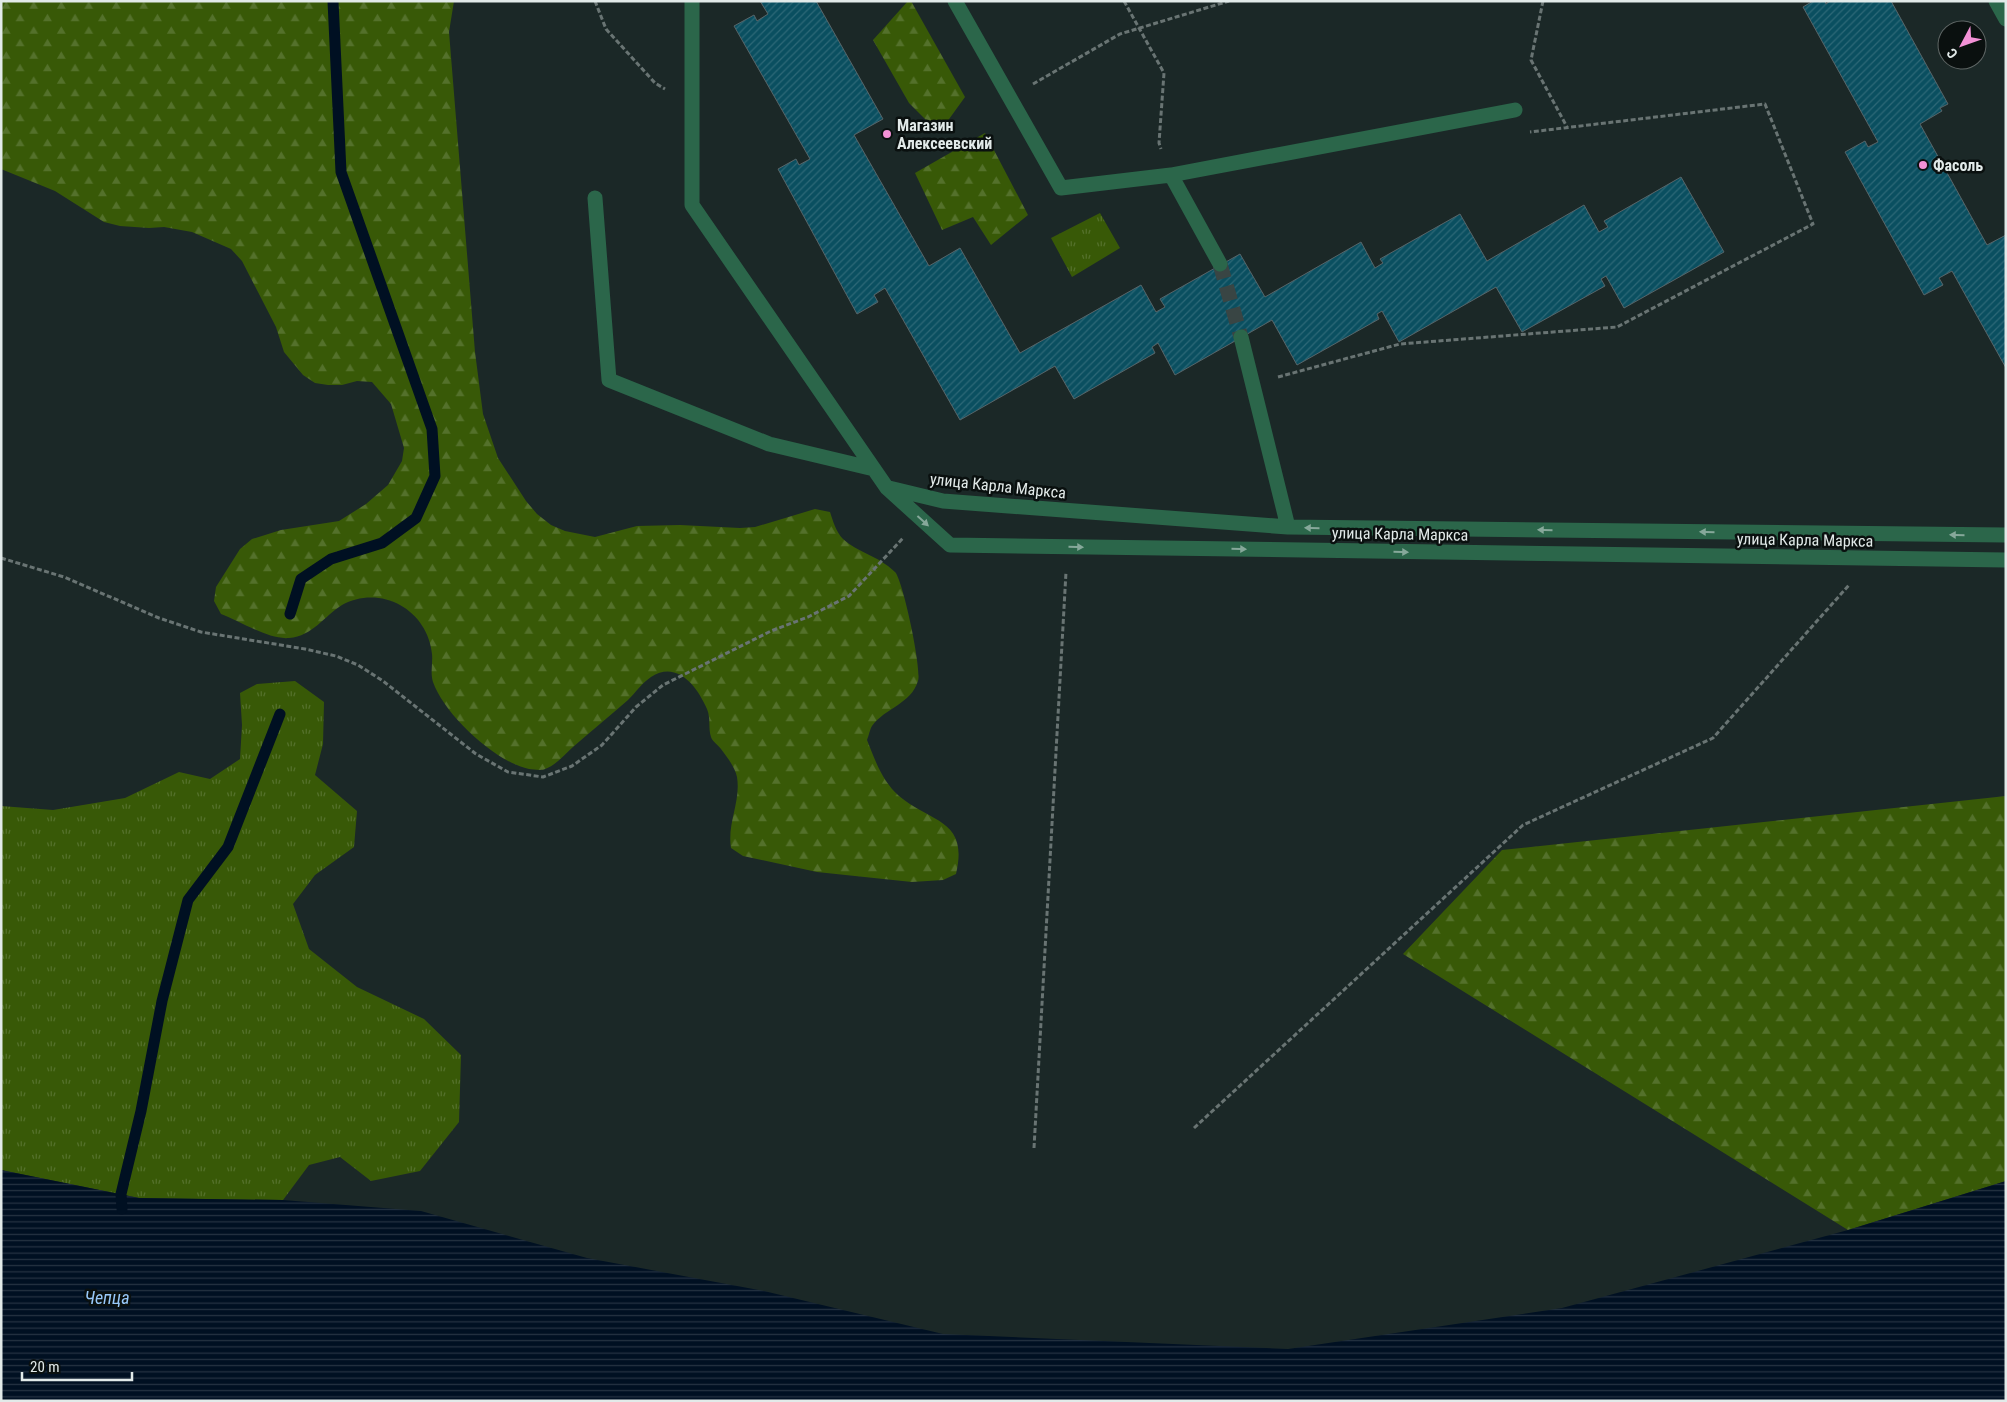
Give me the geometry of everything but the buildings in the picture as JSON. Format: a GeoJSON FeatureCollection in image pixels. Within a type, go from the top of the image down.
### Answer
{"type":"FeatureCollection","features":[{"type":"Feature","properties":{"kind":"street"},"geometry":{"type":"LineString","coordinates":[[692,1],[692,205],[887,488]]}},
{"type":"Feature","properties":{"kind":"street"},"geometry":{"type":"LineString","coordinates":[[954,1],[1061,188],[1171,175],[1515,110]]}},
{"type":"Feature","properties":{"kind":"street"},"geometry":{"type":"LineString","coordinates":[[1996,1],[2006,19]]}},
{"type":"Feature","properties":{"kind":"street"},"geometry":{"type":"LineString","coordinates":[[1171,175],[1220,264]]}},
{"type":"Feature","properties":{"kind":"street"},"geometry":{"type":"LineString","coordinates":[[595,198],[609,380],[769,444],[874,469]]}},
{"type":"Feature","properties":{"kind":"street"},"geometry":{"type":"LineString","coordinates":[[1241,337],[1288,528]]}},
{"type":"Feature","properties":{"kind":"street","name":"улица Карла Маркса"},"geometry":{"type":"LineString","coordinates":[[887,488],[943,502],[1288,528],[2006,535]]}},
{"type":"Feature","properties":{"kind":"street","name":"улица Карла Маркса"},"geometry":{"type":"LineString","coordinates":[[887,488],[950,545],[2006,560]]}},
{"type":"Feature","properties":{"kind":"path"},"geometry":{"type":"LineString","coordinates":[[595,1],[606,29],[655,83],[692,105]]}},
{"type":"Feature","properties":{"kind":"path"},"geometry":{"type":"LineString","coordinates":[[1124,1],[1164,72],[1159,142],[1171,175]]}},
{"type":"Feature","properties":{"kind":"path"},"geometry":{"type":"LineString","coordinates":[[1011,100],[1026,88],[1120,34],[1229,1]]}},
{"type":"Feature","properties":{"kind":"path"},"geometry":{"type":"LineString","coordinates":[[1543,1],[1532,60],[1567,127]]}},
{"type":"Feature","properties":{"kind":"path"},"geometry":{"type":"LineString","coordinates":[[1252,384],[1400,344],[1617,327],[1813,224],[1765,104],[1521,133]]}},
{"type":"Feature","properties":{"kind":"path"},"geometry":{"type":"LineString","coordinates":[[1,558],[64,578],[159,618],[200,632],[304,649],[336,656],[358,664],[383,681],[476,754],[508,772],[543,778],[572,766],[602,745],[636,707],[663,685],[771,630],[808,618],[849,596],[921,518]]}},
{"type":"Feature","properties":{"kind":"path"},"geometry":{"type":"LineString","coordinates":[[1034,1148],[1068,547]]}},
{"type":"Feature","properties":{"kind":"path"},"geometry":{"type":"LineString","coordinates":[[1194,1128],[1523,825],[1713,738],[1873,558]]}},
{"type":"Feature","properties":{"kind":"green space"},"geometry":{"type":"Polygon","coordinates":[[[1,1],[454,1],[449,32],[475,352],[483,414],[498,458],[526,501],[537,514],[551,525],[565,531],[595,537],[637,526],[755,527],[815,509],[830,512],[837,530],[843,539],[895,572],[903,591],[915,644],[918,681],[915,689],[904,701],[877,720],[872,726],[867,740],[880,770],[893,790],[911,805],[944,824],[952,832],[957,842],[959,856],[956,874],[943,880],[912,882],[817,872],[743,856],[731,848],[731,830],[738,786],[736,773],[712,738],[708,712],[703,700],[692,684],[678,674],[660,673],[651,677],[628,700],[556,763],[543,770],[529,769],[501,757],[472,735],[459,722],[439,695],[433,682],[431,646],[426,632],[418,619],[400,605],[379,598],[356,599],[336,609],[312,630],[289,638],[281,638],[264,633],[221,614],[214,601],[216,587],[240,549],[252,539],[281,530],[339,521],[366,504],[388,485],[402,461],[404,448],[391,404],[372,382],[357,381],[342,385],[328,385],[315,383],[303,375],[284,352],[276,327],[242,261],[231,249],[192,232],[164,227],[120,226],[104,222],[55,191],[1,169],[1,1]]]}},
{"type":"Feature","properties":{"kind":"green space"},"geometry":{"type":"Polygon","coordinates":[[[908,1],[911,1],[965,97],[939,133],[909,103],[873,40],[908,1]]]}},
{"type":"Feature","properties":{"kind":"green space"},"geometry":{"type":"Polygon","coordinates":[[[985,133],[1028,215],[991,245],[973,217],[942,230],[915,173],[985,133]]]}},
{"type":"Feature","properties":{"kind":"green space"},"geometry":{"type":"Polygon","coordinates":[[[1100,213],[1120,248],[1072,277],[1051,238],[1100,213]]]}},
{"type":"Feature","properties":{"kind":"green space"},"geometry":{"type":"Polygon","coordinates":[[[295,681],[324,702],[323,744],[315,775],[357,811],[354,847],[315,875],[293,904],[309,949],[357,987],[424,1019],[461,1055],[459,1122],[420,1171],[371,1181],[340,1157],[309,1165],[283,1200],[139,1198],[1,1170],[1,806],[53,810],[125,798],[179,772],[210,779],[240,759],[242,725],[240,693],[257,684],[295,681]]]}},
{"type":"Feature","properties":{"kind":"green space"},"geometry":{"type":"Polygon","coordinates":[[[2006,796],[2006,1181],[1848,1230],[1403,954],[1502,850],[2006,796]]]}},
{"type":"Feature","properties":{"kind":"water","name":"Чепца"},"geometry":{"type":"Polygon","coordinates":[[[1,1170],[139,1198],[283,1200],[421,1211],[587,1258],[764,1291],[943,1334],[1288,1349],[1562,1308],[1848,1230],[2006,1181],[2006,1401],[1,1401],[1,1170]]]}},
{"type":"Feature","properties":{"kind":"waterway"},"geometry":{"type":"LineString","coordinates":[[290,614],[301,579],[331,559],[382,543],[416,518],[435,476],[432,429],[341,172],[333,1]]}},
{"type":"Feature","properties":{"kind":"waterway"},"geometry":{"type":"LineString","coordinates":[[122,1209],[121,1194],[141,1111],[162,1001],[188,900],[228,847],[280,714]]}},
{"type":"Feature","properties":{"kind":"tunnel"},"geometry":{"type":"LineString","coordinates":[[1220,264],[1241,337]]}},
{"type":"Feature","properties":{"kind":"place","name":"Магазин Алексеевский"},"geometry":{"type":"Point","coordinates":[887,134]}},
{"type":"Feature","properties":{"kind":"place","name":"Фасоль"},"geometry":{"type":"Point","coordinates":[1923,165]}}]}
